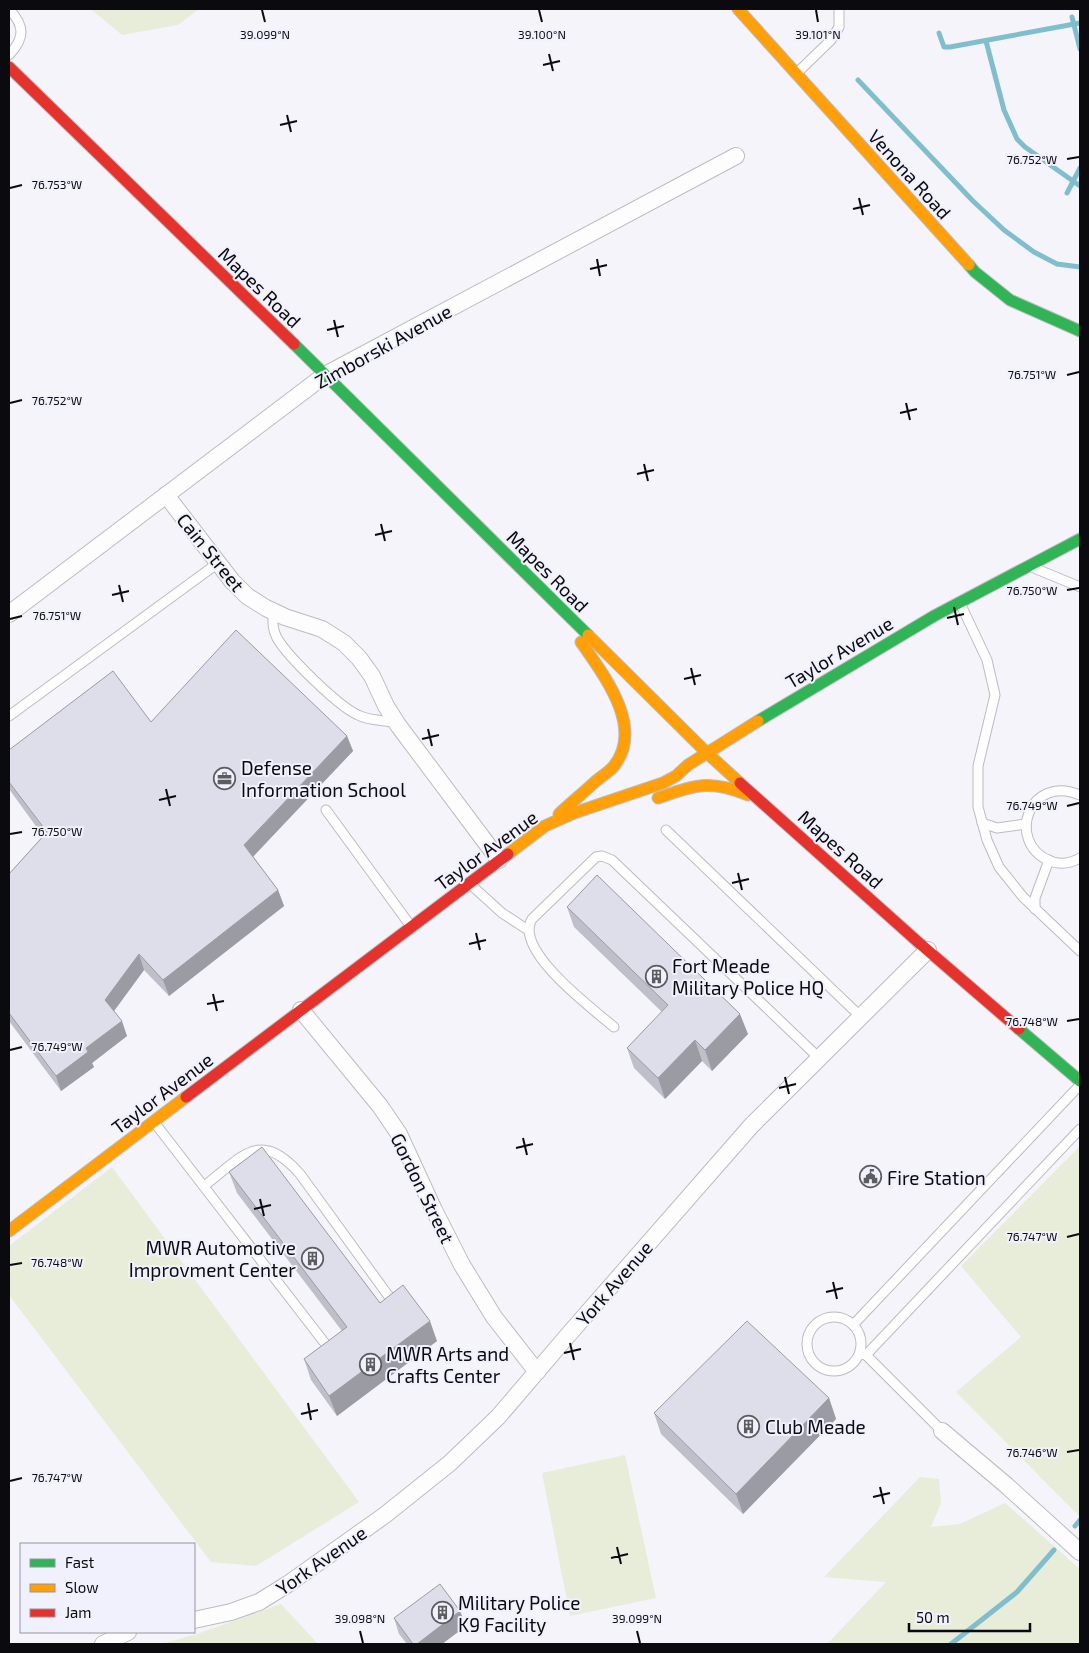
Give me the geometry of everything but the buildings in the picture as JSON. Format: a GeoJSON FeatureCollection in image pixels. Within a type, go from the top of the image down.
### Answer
{"type":"FeatureCollection","features":[{"type":"Feature","properties":{"kind":"street","name":"Venona Road"},"geometry":{"type":"LineString","coordinates":[[738,9],[975,272],[1010,300],[1080,331]]}},
{"type":"Feature","properties":{"kind":"street","name":"Mapes Road"},"geometry":{"type":"LineString","coordinates":[[9,67],[325,374],[707,753],[1080,1083]]}},
{"type":"Feature","properties":{"kind":"street","name":"Zimborski Avenue"},"geometry":{"type":"LineString","coordinates":[[9,614],[325,374],[736,156]]}},
{"type":"Feature","properties":{"kind":"street","name":"Cain Street"},"geometry":{"type":"LineString","coordinates":[[166,495],[232,581],[247,596],[285,617],[322,629],[344,643],[360,658],[372,676],[386,706],[397,723],[499,860]]}},
{"type":"Feature","properties":{"kind":"street","name":"Taylor Avenue"},"geometry":{"type":"LineString","coordinates":[[9,1231],[545,826],[574,813],[663,783],[754,723],[934,616],[1080,539]]}},
{"type":"Feature","properties":{"kind":"street"},"geometry":{"type":"LineString","coordinates":[[545,826],[615,765],[622,752],[627,731],[620,706],[590,655],[553,600]]}},
{"type":"Feature","properties":{"kind":"street"},"geometry":{"type":"LineString","coordinates":[[648,801],[692,787],[714,784],[734,789],[761,801]]}},
{"type":"Feature","properties":{"kind":"street"},"geometry":{"type":"LineString","coordinates":[[545,826],[610,813]]}},
{"type":"Feature","properties":{"kind":"street","name":"York Avenue"},"geometry":{"type":"LineString","coordinates":[[195,1620],[231,1612],[259,1602],[317,1564],[385,1515],[450,1463],[498,1417],[751,1126],[928,950]]}},
{"type":"Feature","properties":{"kind":"street","name":"Gordon Street"},"geometry":{"type":"LineString","coordinates":[[301,1010],[380,1106],[399,1134],[462,1265],[494,1317],[537,1372]]}},
{"type":"Feature","properties":{"kind":"street"},"geometry":{"type":"LineString","coordinates":[[942,1431],[1006,1485],[1080,1552]]}},
{"type":"Feature","properties":{"kind":"street"},"geometry":{"type":"LineString","coordinates":[[103,1644],[126,1633]]}},
{"type":"Feature","properties":{"kind":"lane"},"geometry":{"type":"LineString","coordinates":[[9,9],[15,15],[21,30],[19,43],[9,55]]}},
{"type":"Feature","properties":{"kind":"lane"},"geometry":{"type":"LineString","coordinates":[[797,74],[835,34],[839,27],[839,9]]}},
{"type":"Feature","properties":{"kind":"lane"},"geometry":{"type":"LineString","coordinates":[[9,716],[218,563]]}},
{"type":"Feature","properties":{"kind":"lane"},"geometry":{"type":"LineString","coordinates":[[1030,566],[1080,587]]}},
{"type":"Feature","properties":{"kind":"lane"},"geometry":{"type":"LineString","coordinates":[[959,603],[987,660],[995,695],[978,766],[978,807],[987,840],[999,867],[1023,897],[1080,951]]}},
{"type":"Feature","properties":{"kind":"lane"},"geometry":{"type":"LineString","coordinates":[[273,611],[272,626],[277,637],[292,658],[337,700],[358,716],[397,723]]}},
{"type":"Feature","properties":{"kind":"lane"},"geometry":{"type":"LineString","coordinates":[[1080,795],[1070,790],[1057,790],[1046,794],[1036,802],[1029,812],[1026,824],[1028,837],[1033,848],[1042,857],[1064,863],[1080,858]]}},
{"type":"Feature","properties":{"kind":"lane"},"geometry":{"type":"LineString","coordinates":[[326,810],[411,927]]}},
{"type":"Feature","properties":{"kind":"lane"},"geometry":{"type":"LineString","coordinates":[[982,823],[997,828],[1026,824]]}},
{"type":"Feature","properties":{"kind":"lane"},"geometry":{"type":"LineString","coordinates":[[666,830],[861,1017]]}},
{"type":"Feature","properties":{"kind":"lane"},"geometry":{"type":"LineString","coordinates":[[614,1027],[562,982],[539,957],[530,940],[528,930],[532,919],[596,857],[606,856],[819,1058]]}},
{"type":"Feature","properties":{"kind":"lane"},"geometry":{"type":"LineString","coordinates":[[1035,909],[1035,898],[1049,860]]}},
{"type":"Feature","properties":{"kind":"lane"},"geometry":{"type":"LineString","coordinates":[[470,883],[502,913],[528,930]]}},
{"type":"Feature","properties":{"kind":"lane"},"geometry":{"type":"LineString","coordinates":[[853,1325],[1080,1083]]}},
{"type":"Feature","properties":{"kind":"lane"},"geometry":{"type":"LineString","coordinates":[[154,1122],[327,1346]]}},
{"type":"Feature","properties":{"kind":"lane"},"geometry":{"type":"LineString","coordinates":[[942,1431],[863,1354],[856,1328],[848,1321],[839,1317],[828,1317],[818,1321],[810,1329],[807,1339],[807,1350],[811,1360],[819,1367],[829,1371],[840,1371],[849,1367],[863,1354],[1080,1129]]}},
{"type":"Feature","properties":{"kind":"lane"},"geometry":{"type":"LineString","coordinates":[[204,1186],[245,1154],[256,1150],[268,1149],[279,1154],[300,1174],[390,1298]]}},
{"type":"Feature","properties":{"kind":"green space"},"geometry":{"type":"Polygon","coordinates":[[[91,9],[199,9],[178,25],[122,35],[91,9]]]}},
{"type":"Feature","properties":{"kind":"green space"},"geometry":{"type":"Polygon","coordinates":[[[1080,1146],[1080,1517],[956,1392],[1021,1337],[961,1266],[1080,1146]]]}},
{"type":"Feature","properties":{"kind":"green space"},"geometry":{"type":"Polygon","coordinates":[[[112,1167],[359,1502],[256,1566],[211,1562],[9,1295],[9,1246],[112,1167]]]}},
{"type":"Feature","properties":{"kind":"green space"},"geometry":{"type":"Polygon","coordinates":[[[625,1455],[656,1598],[570,1616],[542,1473],[625,1455]]]}},
{"type":"Feature","properties":{"kind":"green space"},"geometry":{"type":"Polygon","coordinates":[[[920,1477],[939,1479],[941,1503],[931,1527],[960,1524],[1005,1503],[1080,1569],[1080,1644],[827,1644],[886,1582],[824,1577],[920,1477]]]}},
{"type":"Feature","properties":{"kind":"green space"},"geometry":{"type":"Polygon","coordinates":[[[281,1604],[318,1644],[161,1644],[197,1634],[281,1604]]]}},
{"type":"Feature","properties":{"kind":"waterway"},"geometry":{"type":"LineString","coordinates":[[1072,17],[1080,49]]}},
{"type":"Feature","properties":{"kind":"waterway"},"geometry":{"type":"LineString","coordinates":[[939,33],[944,47],[950,47],[1080,23]]}},
{"type":"Feature","properties":{"kind":"waterway"},"geometry":{"type":"LineString","coordinates":[[986,41],[1004,110],[1017,139],[1025,147],[1080,186]]}},
{"type":"Feature","properties":{"kind":"waterway"},"geometry":{"type":"LineString","coordinates":[[858,80],[973,201],[1004,230],[1034,252],[1057,264],[1080,267]]}},
{"type":"Feature","properties":{"kind":"waterway"},"geometry":{"type":"LineString","coordinates":[[1067,193],[1080,168]]}},
{"type":"Feature","properties":{"kind":"waterway"},"geometry":{"type":"LineString","coordinates":[[1075,1526],[1080,1520]]}},
{"type":"Feature","properties":{"kind":"waterway"},"geometry":{"type":"LineString","coordinates":[[951,1644],[1017,1592],[1054,1550]]}},
{"type":"Feature","properties":{"kind":"traffic: fast"},"geometry":{"type":"LineString","coordinates":[[969,265],[1010,300],[1080,331]]}},
{"type":"Feature","properties":{"kind":"traffic: fast"},"geometry":{"type":"LineString","coordinates":[[294,344],[588,635]]}},
{"type":"Feature","properties":{"kind":"traffic: fast"},"geometry":{"type":"LineString","coordinates":[[758,721],[934,616],[1080,539]]}},
{"type":"Feature","properties":{"kind":"traffic: fast"},"geometry":{"type":"LineString","coordinates":[[1019,1029],[1080,1081]]}},
{"type":"Feature","properties":{"kind":"traffic: slow"},"geometry":{"type":"LineString","coordinates":[[738,9],[969,265]]}},
{"type":"Feature","properties":{"kind":"traffic: slow"},"geometry":{"type":"LineString","coordinates":[[588,635],[707,753],[740,783]]}},
{"type":"Feature","properties":{"kind":"traffic: slow"},"geometry":{"type":"LineString","coordinates":[[559,814],[614,766],[622,751],[625,735],[623,718],[617,701],[600,669],[581,642]]}},
{"type":"Feature","properties":{"kind":"traffic: slow"},"geometry":{"type":"LineString","coordinates":[[508,854],[545,826],[574,813],[663,783],[758,721]]}},
{"type":"Feature","properties":{"kind":"traffic: slow"},"geometry":{"type":"LineString","coordinates":[[658,798],[693,787],[713,785],[748,795]]}},
{"type":"Feature","properties":{"kind":"traffic: slow"},"geometry":{"type":"LineString","coordinates":[[9,1231],[186,1097]]}},
{"type":"Feature","properties":{"kind":"traffic: jam"},"geometry":{"type":"LineString","coordinates":[[9,67],[294,344]]}},
{"type":"Feature","properties":{"kind":"traffic: jam"},"geometry":{"type":"LineString","coordinates":[[740,783],[918,942],[1019,1029]]}},
{"type":"Feature","properties":{"kind":"traffic: jam"},"geometry":{"type":"LineString","coordinates":[[186,1097],[508,854]]}},
{"type":"Feature","properties":{"kind":"place","name":"Defense Information School"},"geometry":{"type":"Point","coordinates":[225,778]}},
{"type":"Feature","properties":{"kind":"place","name":"Fort Meade Military Police HQ"},"geometry":{"type":"Point","coordinates":[656,976]}},
{"type":"Feature","properties":{"kind":"place","name":"Fire Station"},"geometry":{"type":"Point","coordinates":[871,1177]}},
{"type":"Feature","properties":{"kind":"place","name":"MWR Automotive Improvment Center"},"geometry":{"type":"Point","coordinates":[312,1258]}},
{"type":"Feature","properties":{"kind":"place","name":"MWR Arts and Crafts Center"},"geometry":{"type":"Point","coordinates":[370,1364]}},
{"type":"Feature","properties":{"kind":"place","name":"Club Meade"},"geometry":{"type":"Point","coordinates":[749,1426]}},
{"type":"Feature","properties":{"kind":"place","name":"Military Police K9 Facility"},"geometry":{"type":"Point","coordinates":[442,1613]}}]}
